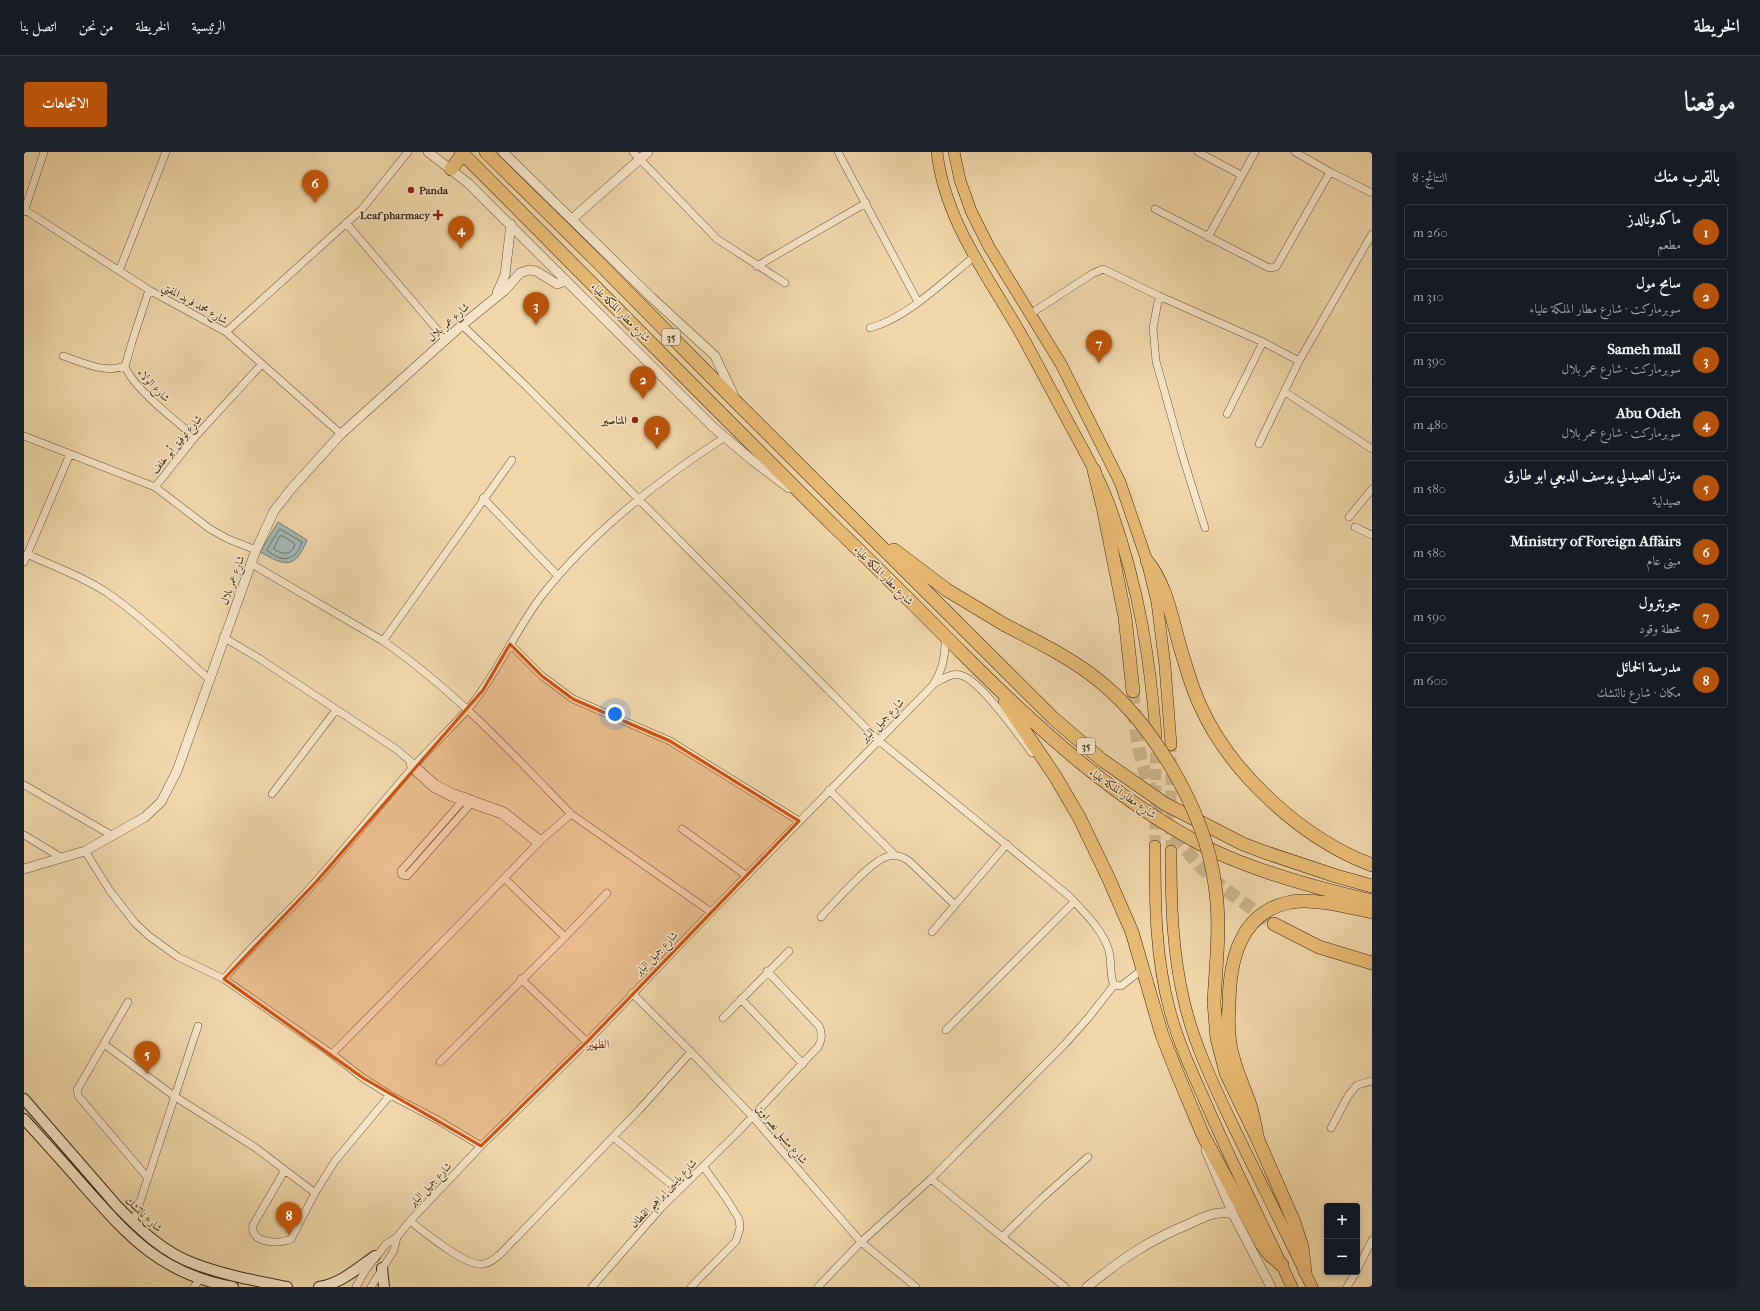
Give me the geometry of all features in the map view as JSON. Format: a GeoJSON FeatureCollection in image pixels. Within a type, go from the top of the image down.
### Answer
{"type":"FeatureCollection","features":[{"type":"Feature","properties":{"kind":"highway"},"geometry":{"type":"LineString","coordinates":[[450,169],[462,153]]}},
{"type":"Feature","properties":{"kind":"highway","name":"شارع مطار الملكة علياء"},"geometry":{"type":"LineString","coordinates":[[462,153],[809,501],[993,684],[1047,735],[1102,780],[1134,803],[1193,840],[1214,851],[1257,868],[1332,891],[1372,901]]}},
{"type":"Feature","properties":{"kind":"highway","name":"شارع مطار الملكة علياء"},"geometry":{"type":"LineString","coordinates":[[495,154],[602,257],[738,404],[1053,718],[1088,749],[1165,804],[1243,844],[1329,874],[1372,886]]}},
{"type":"Feature","properties":{"kind":"highway"},"geometry":{"type":"LineString","coordinates":[[1094,470],[1125,617],[1133,691]]}},
{"type":"Feature","properties":{"kind":"highway"},"geometry":{"type":"LineString","coordinates":[[856,522],[947,590],[1005,625],[1072,661],[1113,692],[1132,713],[1178,778],[1201,830],[1215,884],[1218,919],[1214,1003],[1216,1038],[1226,1073],[1258,1140],[1294,1222],[1302,1247],[1305,1272]]}},
{"type":"Feature","properties":{"kind":"highway"},"geometry":{"type":"LineString","coordinates":[[1147,561],[1160,580],[1183,657],[1199,703],[1208,720],[1238,764],[1261,792],[1301,825],[1336,848],[1372,865]]}},
{"type":"Feature","properties":{"kind":"highway"},"geometry":{"type":"LineString","coordinates":[[993,684],[1047,763],[1071,802],[1132,932],[1162,1035],[1203,1135],[1261,1243],[1270,1255],[1282,1265]]}},
{"type":"Feature","properties":{"kind":"highway"},"geometry":{"type":"LineString","coordinates":[[1258,1140],[1251,1109],[1234,1061],[1230,1044],[1229,990],[1235,953],[1240,942],[1250,924],[1271,909],[1290,902],[1309,901],[1372,912]]}},
{"type":"Feature","properties":{"kind":"highway"},"geometry":{"type":"LineString","coordinates":[[1274,924],[1319,947],[1372,963]]}},
{"type":"Feature","properties":{"kind":"main road"},"geometry":{"type":"LineString","coordinates":[[937,152],[944,188],[956,221],[1025,341],[1094,470],[1113,515],[1135,586],[1143,621],[1152,679],[1156,736]]}},
{"type":"Feature","properties":{"kind":"main road"},"geometry":{"type":"LineString","coordinates":[[954,152],[960,180],[971,211],[990,247],[1079,397],[1120,482],[1147,561],[1157,602],[1165,666],[1171,745]]}},
{"type":"Feature","properties":{"kind":"main road"},"geometry":{"type":"LineString","coordinates":[[1155,846],[1156,924],[1158,947],[1165,987],[1174,1024],[1192,1073],[1216,1128],[1292,1287]]}},
{"type":"Feature","properties":{"kind":"main road"},"geometry":{"type":"LineString","coordinates":[[1171,851],[1172,901],[1176,955],[1179,978],[1192,1028],[1209,1074],[1251,1164],[1312,1287]]}},
{"type":"Feature","properties":{"kind":"main road","name":"شارع نالتشك"},"geometry":{"type":"LineString","coordinates":[[24,1099],[133,1223],[156,1242],[194,1264],[287,1287]]}},
{"type":"Feature","properties":{"kind":"main road"},"geometry":{"type":"LineString","coordinates":[[24,1119],[119,1226],[134,1240],[167,1264],[201,1278],[233,1287]]}},
{"type":"Feature","properties":{"kind":"main road"},"geometry":{"type":"LineString","coordinates":[[319,1287],[333,1284],[375,1256]]}},
{"type":"Feature","properties":{"kind":"main road"},"geometry":{"type":"LineString","coordinates":[[382,1268],[384,1287]]}},
{"type":"Feature","properties":{"kind":"street"},"geometry":{"type":"LineString","coordinates":[[24,211],[44,152]]}},
{"type":"Feature","properties":{"kind":"street"},"geometry":{"type":"LineString","coordinates":[[119,271],[166,152]]}},
{"type":"Feature","properties":{"kind":"street"},"geometry":{"type":"LineString","coordinates":[[359,212],[402,152]]}},
{"type":"Feature","properties":{"kind":"street"},"geometry":{"type":"LineString","coordinates":[[226,332],[359,212],[408,152]]}},
{"type":"Feature","properties":{"kind":"street"},"geometry":{"type":"LineString","coordinates":[[428,152],[468,183],[511,224],[566,281],[725,437],[771,475],[809,501]]}},
{"type":"Feature","properties":{"kind":"street"},"geometry":{"type":"LineString","coordinates":[[633,152],[712,234],[756,266],[785,283]]}},
{"type":"Feature","properties":{"kind":"street"},"geometry":{"type":"LineString","coordinates":[[572,219],[648,152]]}},
{"type":"Feature","properties":{"kind":"street"},"geometry":{"type":"LineString","coordinates":[[838,152],[918,302]]}},
{"type":"Feature","properties":{"kind":"street"},"geometry":{"type":"LineString","coordinates":[[1198,152],[1241,175]]}},
{"type":"Feature","properties":{"kind":"street"},"geometry":{"type":"LineString","coordinates":[[1208,236],[1255,152]]}},
{"type":"Feature","properties":{"kind":"street"},"geometry":{"type":"LineString","coordinates":[[1295,152],[1330,172],[1372,193]]}},
{"type":"Feature","properties":{"kind":"street"},"geometry":{"type":"LineString","coordinates":[[495,154],[572,219],[602,257],[717,358],[722,374],[738,404]]}},
{"type":"Feature","properties":{"kind":"street"},"geometry":{"type":"LineString","coordinates":[[1155,209],[1269,268],[1276,267],[1330,172]]}},
{"type":"Feature","properties":{"kind":"street"},"geometry":{"type":"LineString","coordinates":[[756,266],[866,202]]}},
{"type":"Feature","properties":{"kind":"street","name":"شارع محمد فريد المفتي"},"geometry":{"type":"LineString","coordinates":[[24,211],[149,290],[226,332],[341,434]]}},
{"type":"Feature","properties":{"kind":"street"},"geometry":{"type":"LineString","coordinates":[[346,224],[446,340]]}},
{"type":"Feature","properties":{"kind":"street","name":"شارع عمر بلال"},"geometry":{"type":"LineString","coordinates":[[495,296],[501,287],[505,275],[511,224]]}},
{"type":"Feature","properties":{"kind":"street"},"geometry":{"type":"LineString","coordinates":[[1258,444],[1299,361],[1372,234]]}},
{"type":"Feature","properties":{"kind":"street"},"geometry":{"type":"LineString","coordinates":[[870,328],[896,318],[975,256]]}},
{"type":"Feature","properties":{"kind":"street"},"geometry":{"type":"LineString","coordinates":[[1030,314],[1092,274],[1104,269],[1159,296],[1263,342],[1299,361]]}},
{"type":"Feature","properties":{"kind":"street","name":"شارع عمر بلال"},"geometry":{"type":"LineString","coordinates":[[24,869],[85,851],[145,817],[161,802],[177,770],[250,563],[280,502],[315,461],[341,434],[462,325],[495,296],[505,290],[520,273],[526,270],[536,270],[557,284],[566,281]]}},
{"type":"Feature","properties":{"kind":"street","name":"شارع الولاء"},"geometry":{"type":"LineString","coordinates":[[149,290],[125,366],[132,378],[156,403],[195,437]]}},
{"type":"Feature","properties":{"kind":"street"},"geometry":{"type":"LineString","coordinates":[[1159,296],[1153,328],[1156,361],[1182,454],[1205,528]]}},
{"type":"Feature","properties":{"kind":"street"},"geometry":{"type":"LineString","coordinates":[[462,325],[878,740],[1007,844],[1074,902],[1105,941],[1109,952],[1114,985],[1089,1017],[1065,1044],[931,1179],[861,1242],[818,1287]]}},
{"type":"Feature","properties":{"kind":"street"},"geometry":{"type":"LineString","coordinates":[[1227,414],[1263,342]]}},
{"type":"Feature","properties":{"kind":"street"},"geometry":{"type":"LineString","coordinates":[[63,356],[107,369],[125,366]]}},
{"type":"Feature","properties":{"kind":"street","name":"شارع توفيق أبو خلف"},"geometry":{"type":"LineString","coordinates":[[24,436],[155,487],[195,437],[261,364]]}},
{"type":"Feature","properties":{"kind":"street"},"geometry":{"type":"LineString","coordinates":[[1285,392],[1372,449]]}},
{"type":"Feature","properties":{"kind":"street"},"geometry":{"type":"LineString","coordinates":[[224,979],[316,882],[414,767],[468,709],[483,690],[536,604],[558,576],[638,499],[725,437]]}},
{"type":"Feature","properties":{"kind":"street"},"geometry":{"type":"LineString","coordinates":[[24,562],[70,454]]}},
{"type":"Feature","properties":{"kind":"street"},"geometry":{"type":"LineString","coordinates":[[383,641],[483,498],[512,460]]}},
{"type":"Feature","properties":{"kind":"street"},"geometry":{"type":"LineString","coordinates":[[155,487],[210,529],[228,539],[256,550]]}},
{"type":"Feature","properties":{"kind":"street"},"geometry":{"type":"LineString","coordinates":[[1349,517],[1372,489]]}},
{"type":"Feature","properties":{"kind":"street"},"geometry":{"type":"LineString","coordinates":[[483,498],[558,576]]}},
{"type":"Feature","properties":{"kind":"street"},"geometry":{"type":"LineString","coordinates":[[1355,527],[1372,535]]}},
{"type":"Feature","properties":{"kind":"street"},"geometry":{"type":"LineString","coordinates":[[27,554],[86,581],[109,594],[138,616],[209,679]]}},
{"type":"Feature","properties":{"kind":"street"},"geometry":{"type":"LineString","coordinates":[[250,563],[383,641],[421,668],[468,709],[571,814],[710,912]]}},
{"type":"Feature","properties":{"kind":"street","name":"شارع جميل الباير"},"geometry":{"type":"LineString","coordinates":[[933,685],[943,664],[945,636]]}},
{"type":"Feature","properties":{"kind":"street"},"geometry":{"type":"LineString","coordinates":[[223,637],[260,659],[396,749],[414,767],[436,784],[465,799],[502,815],[539,842]]}},
{"type":"Feature","properties":{"kind":"street"},"geometry":{"type":"LineString","coordinates":[[510,644],[542,676],[573,698],[670,741],[799,821]]}},
{"type":"Feature","properties":{"kind":"street","name":"شارع جميل الباير"},"geometry":{"type":"LineString","coordinates":[[356,1287],[375,1256],[386,1244],[397,1237],[410,1221],[481,1146],[587,1042],[710,912],[933,685],[954,674],[966,676],[973,681],[1023,740],[1060,793],[1071,802]]}},
{"type":"Feature","properties":{"kind":"street"},"geometry":{"type":"LineString","coordinates":[[272,794],[336,710]]}},
{"type":"Feature","properties":{"kind":"street"},"geometry":{"type":"LineString","coordinates":[[24,785],[113,836]]}},
{"type":"Feature","properties":{"kind":"street"},"geometry":{"type":"LineString","coordinates":[[829,790],[865,823],[896,856],[909,861],[955,904]]}},
{"type":"Feature","properties":{"kind":"street"},"geometry":{"type":"LineString","coordinates":[[465,799],[410,860],[401,871],[402,875],[407,876],[472,802]]}},
{"type":"Feature","properties":{"kind":"street"},"geometry":{"type":"LineString","coordinates":[[332,1054],[539,842],[571,814]]}},
{"type":"Feature","properties":{"kind":"street"},"geometry":{"type":"LineString","coordinates":[[682,828],[747,876]]}},
{"type":"Feature","properties":{"kind":"street"},"geometry":{"type":"LineString","coordinates":[[24,835],[62,858]]}},
{"type":"Feature","properties":{"kind":"street"},"geometry":{"type":"LineString","coordinates":[[932,932],[1007,844]]}},
{"type":"Feature","properties":{"kind":"street"},"geometry":{"type":"LineString","coordinates":[[85,851],[120,906],[149,936],[178,957],[224,979],[390,1096],[436,1119],[481,1146]]}},
{"type":"Feature","properties":{"kind":"street"},"geometry":{"type":"LineString","coordinates":[[821,917],[877,862],[884,858],[896,856]]}},
{"type":"Feature","properties":{"kind":"street"},"geometry":{"type":"LineString","coordinates":[[410,860],[417,865]]}},
{"type":"Feature","properties":{"kind":"street"},"geometry":{"type":"LineString","coordinates":[[504,878],[565,937]]}},
{"type":"Feature","properties":{"kind":"street"},"geometry":{"type":"LineString","coordinates":[[440,1062],[607,893]]}},
{"type":"Feature","properties":{"kind":"street"},"geometry":{"type":"LineString","coordinates":[[946,1030],[1074,902]]}},
{"type":"Feature","properties":{"kind":"street"},"geometry":{"type":"LineString","coordinates":[[724,1018],[767,971],[789,951]]}},
{"type":"Feature","properties":{"kind":"street"},"geometry":{"type":"LineString","coordinates":[[1114,985],[1120,986],[1143,969]]}},
{"type":"Feature","properties":{"kind":"street","name":"شارع ياسين إبراهيم القطان"},"geometry":{"type":"LineString","coordinates":[[592,1287],[678,1190],[818,1048],[822,1031],[819,1026],[767,971]]}},
{"type":"Feature","properties":{"kind":"street"},"geometry":{"type":"LineString","coordinates":[[521,979],[587,1042]]}},
{"type":"Feature","properties":{"kind":"street","name":"شارع مشيل نصراوين"},"geometry":{"type":"LineString","coordinates":[[632,993],[752,1116],[861,1242],[916,1287]]}},
{"type":"Feature","properties":{"kind":"street"},"geometry":{"type":"LineString","coordinates":[[741,999],[803,1064]]}},
{"type":"Feature","properties":{"kind":"street"},"geometry":{"type":"LineString","coordinates":[[128,1002],[104,1044],[79,1083],[77,1093],[148,1178]]}},
{"type":"Feature","properties":{"kind":"street"},"geometry":{"type":"LineString","coordinates":[[133,1223],[198,1026]]}},
{"type":"Feature","properties":{"kind":"street"},"geometry":{"type":"LineString","coordinates":[[104,1044],[174,1096],[256,1148],[315,1193]]}},
{"type":"Feature","properties":{"kind":"street"},"geometry":{"type":"LineString","coordinates":[[410,1221],[459,1257],[478,1264],[489,1262],[499,1255],[515,1239],[613,1137],[691,1052]]}},
{"type":"Feature","properties":{"kind":"street"},"geometry":{"type":"LineString","coordinates":[[1331,1128],[1348,1096],[1358,1085],[1372,1081]]}},
{"type":"Feature","properties":{"kind":"street"},"geometry":{"type":"LineString","coordinates":[[285,1170],[253,1225],[252,1230],[256,1237],[277,1243],[291,1239],[315,1193],[336,1161],[390,1096]]}},
{"type":"Feature","properties":{"kind":"street"},"geometry":{"type":"LineString","coordinates":[[1203,1135],[1208,1155],[1232,1214],[1271,1287]]}},
{"type":"Feature","properties":{"kind":"street"},"geometry":{"type":"LineString","coordinates":[[613,1137],[678,1190]]}},
{"type":"Feature","properties":{"kind":"street"},"geometry":{"type":"LineString","coordinates":[[1002,1237],[1041,1199],[1088,1157]]}},
{"type":"Feature","properties":{"kind":"street"},"geometry":{"type":"LineString","coordinates":[[691,1287],[736,1241],[740,1228],[739,1219],[703,1166]]}},
{"type":"Feature","properties":{"kind":"street"},"geometry":{"type":"LineString","coordinates":[[931,1179],[1065,1287]]}},
{"type":"Feature","properties":{"kind":"street"},"geometry":{"type":"LineString","coordinates":[[1203,1217],[1219,1205],[1224,1194]]}},
{"type":"Feature","properties":{"kind":"street"},"geometry":{"type":"LineString","coordinates":[[1087,1287],[1121,1260],[1142,1246],[1165,1234],[1203,1217],[1223,1212],[1232,1214]]}},
{"type":"Feature","properties":{"kind":"street","name":"شارع جميل الباير"},"geometry":{"type":"LineString","coordinates":[[371,1287],[394,1250],[397,1237]]}},
{"type":"Feature","properties":{"kind":"street"},"geometry":{"type":"LineString","coordinates":[[1360,1263],[1372,1240]]}},
{"type":"Feature","properties":{"kind":"street"},"geometry":{"type":"LineString","coordinates":[[1346,1287],[1354,1275]]}},
{"type":"Feature","properties":{"kind":"street"},"geometry":{"type":"LineString","coordinates":[[194,1287],[201,1278]]}},
{"type":"Feature","properties":{"kind":"highlighted area"},"geometry":{"type":"Polygon","coordinates":[[[510,644],[542,676],[573,699],[670,741],[799,821],[587,1042],[481,1146],[363,1078],[224,979],[316,882],[483,690],[510,644]]]}},
{"type":"Feature","properties":{"kind":"water"},"geometry":{"type":"Polygon","coordinates":[[[278,522],[307,540],[303,550],[293,561],[283,562],[260,552],[278,522]]]}},
{"type":"Feature","properties":{"kind":"tunnel"},"geometry":{"type":"LineString","coordinates":[[1133,691],[1136,733],[1141,758],[1153,794],[1170,828],[1193,858],[1220,885],[1274,924]]}},
{"type":"Feature","properties":{"kind":"tunnel"},"geometry":{"type":"LineString","coordinates":[[1155,846],[1156,740]]}},
{"type":"Feature","properties":{"kind":"tunnel"},"geometry":{"type":"LineString","coordinates":[[1171,745],[1171,851]]}},
{"type":"Feature","properties":{"kind":"place","name":"Panda"},"geometry":{"type":"Point","coordinates":[411,190]}},
{"type":"Feature","properties":{"kind":"place","name":"Ministry of Foreign Affairs"},"geometry":{"type":"Point","coordinates":[315,203]}},
{"type":"Feature","properties":{"kind":"place","name":"Leaf pharmacy"},"geometry":{"type":"Point","coordinates":[438,215]}},
{"type":"Feature","properties":{"kind":"place","name":"Abu Odeh"},"geometry":{"type":"Point","coordinates":[461,249]}},
{"type":"Feature","properties":{"kind":"place","name":"Sameh mall"},"geometry":{"type":"Point","coordinates":[536,325]}},
{"type":"Feature","properties":{"kind":"place","name":"جوبترول"},"geometry":{"type":"Point","coordinates":[1099,363]}},
{"type":"Feature","properties":{"kind":"place","name":"سامح مول"},"geometry":{"type":"Point","coordinates":[643,399]}},
{"type":"Feature","properties":{"kind":"place","name":"المناصير"},"geometry":{"type":"Point","coordinates":[635,420]}},
{"type":"Feature","properties":{"kind":"place","name":"ماكدونالدز"},"geometry":{"type":"Point","coordinates":[657,449]}},
{"type":"Feature","properties":{"kind":"place","name":"منزل الصيدلي يوسف الدبعي ابو طارق"},"geometry":{"type":"Point","coordinates":[147,1074]}},
{"type":"Feature","properties":{"kind":"place","name":"مدرسة الخمائل"},"geometry":{"type":"Point","coordinates":[289,1235]}},
{"type":"Feature","properties":{"kind":"district","name":"الظهير"},"geometry":{"type":"Point","coordinates":[598,1044]}}]}
